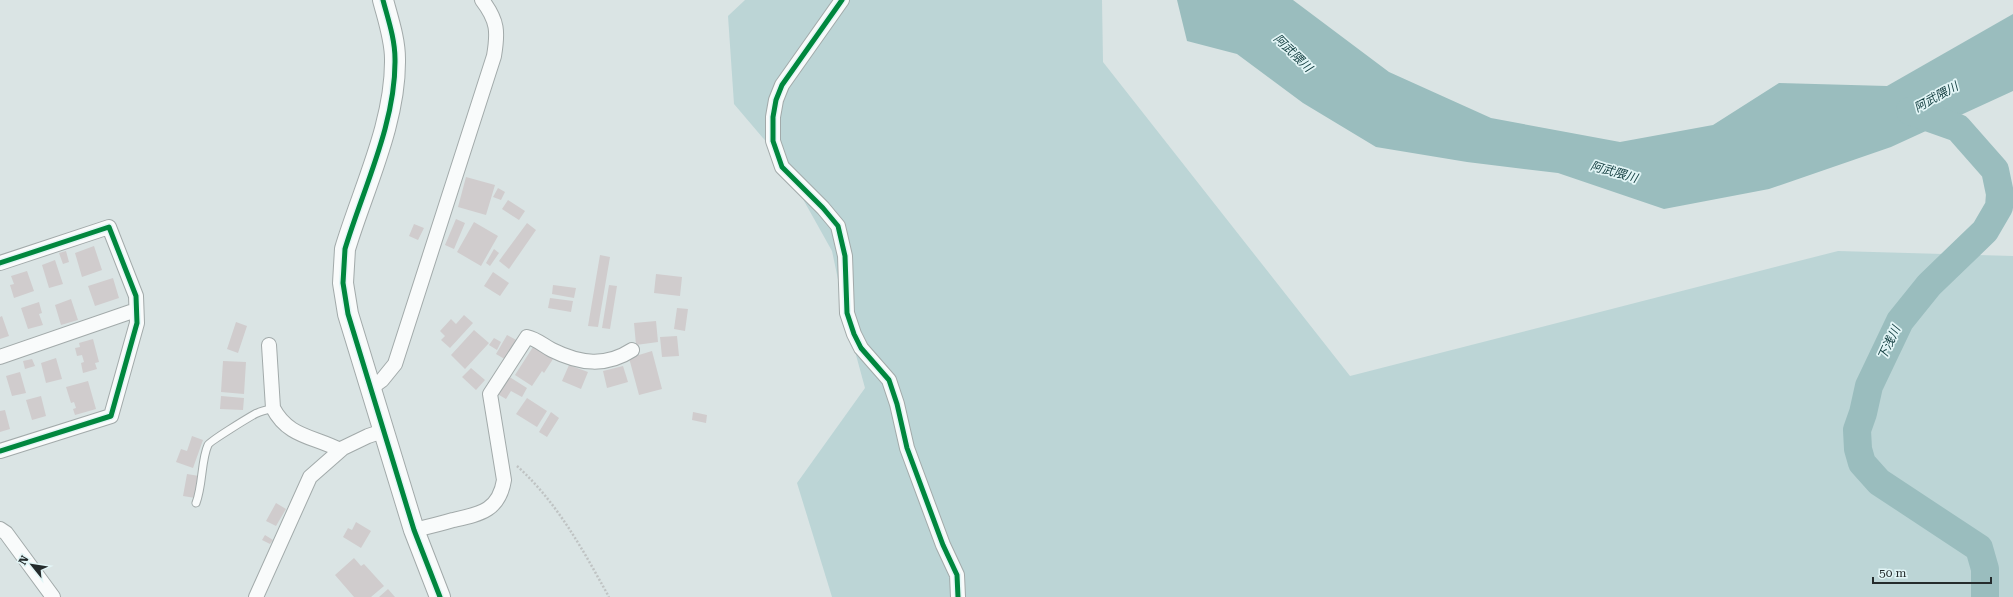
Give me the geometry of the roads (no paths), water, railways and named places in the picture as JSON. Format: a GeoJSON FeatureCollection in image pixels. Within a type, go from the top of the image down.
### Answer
{"type":"FeatureCollection","features":[{"type":"Feature","properties":{"kind":"street"},"geometry":{"type":"LineString","coordinates":[[383,0],[394,45],[395,69],[393,88],[387,116],[349,235],[343,262],[344,294],[383,431],[414,530],[440,597]]}},
{"type":"Feature","properties":{"kind":"street"},"geometry":{"type":"LineString","coordinates":[[371,388],[382,380],[395,364],[494,56],[498,36],[496,24],[482,0]]}},
{"type":"Feature","properties":{"kind":"street"},"geometry":{"type":"LineString","coordinates":[[842,0],[782,85],[776,100],[773,117],[773,141],[782,167],[823,208],[838,226],[845,256],[847,313],[854,334],[861,348],[888,380],[896,404],[907,448],[943,545],[957,575],[958,597]]}},
{"type":"Feature","properties":{"kind":"street"},"geometry":{"type":"LineString","coordinates":[[0,262],[109,227],[136,296],[137,323],[111,416],[0,451]]}},
{"type":"Feature","properties":{"kind":"street"},"geometry":{"type":"LineString","coordinates":[[0,357],[136,310]]}},
{"type":"Feature","properties":{"kind":"street"},"geometry":{"type":"LineString","coordinates":[[414,530],[480,514],[492,506],[502,491],[504,480],[490,394],[527,337],[576,360],[591,363],[606,362],[625,355],[632,350]]}},
{"type":"Feature","properties":{"kind":"street"},"geometry":{"type":"LineString","coordinates":[[269,345],[273,408],[287,428],[324,442],[340,450]]}},
{"type":"Feature","properties":{"kind":"street"},"geometry":{"type":"LineString","coordinates":[[256,597],[307,482],[316,470],[340,450],[368,436],[383,431]]}},
{"type":"Feature","properties":{"kind":"street"},"geometry":{"type":"LineString","coordinates":[[0,530],[6,533],[53,597]]}},
{"type":"Feature","properties":{"kind":"lane"},"geometry":{"type":"LineString","coordinates":[[196,503],[200,491],[209,444],[216,437],[234,429],[256,414],[273,408]]}},
{"type":"Feature","properties":{"kind":"water","name":"阿武隈川"},"geometry":{"type":"Polygon","coordinates":[[[1177,0],[1293,0],[1389,72],[1491,118],[1620,142],[1713,125],[1779,83],[1887,86],[2013,14],[2013,91],[1891,147],[1769,189],[1664,209],[1558,173],[1467,162],[1376,147],[1303,103],[1237,54],[1187,41],[1177,0]]]}},
{"type":"Feature","properties":{"kind":"waterway","name":"下浅川"},"geometry":{"type":"LineString","coordinates":[[1910,111],[1958,128],[1995,170],[2000,194],[1999,207],[1985,231],[1929,285],[1900,321],[1869,386],[1863,413],[1857,430],[1858,449],[1862,463],[1879,482],[1979,548],[1985,569],[1985,597]]}}]}
